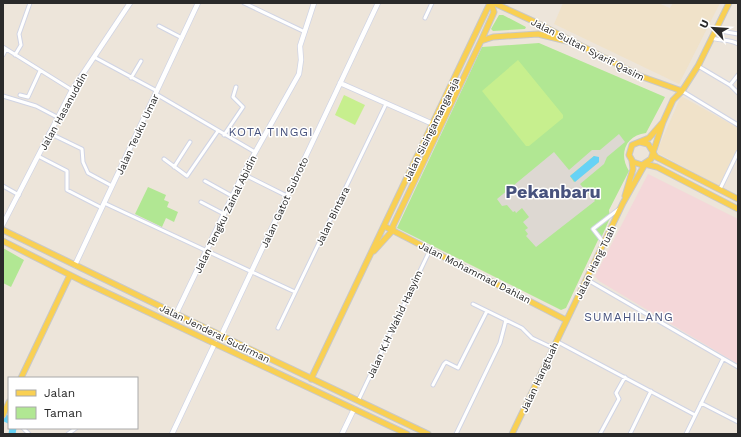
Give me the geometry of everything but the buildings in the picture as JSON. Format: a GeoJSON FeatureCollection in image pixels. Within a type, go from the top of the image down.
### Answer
{"type":"FeatureCollection","features":[{"type":"Feature","properties":{"kind":"main road","name":"Jalan Sisingamangaraja"},"geometry":{"type":"LineString","coordinates":[[371,254],[393,230],[393,226],[494,12],[492,3]]}},
{"type":"Feature","properties":{"kind":"main road","name":"Jalan Sisingamangaraja"},"geometry":{"type":"LineString","coordinates":[[311,379],[492,3]]}},
{"type":"Feature","properties":{"kind":"main road","name":"Jalan Sultan Syarif Qasim"},"geometry":{"type":"LineString","coordinates":[[492,3],[535,22],[571,42],[640,76],[682,91]]}},
{"type":"Feature","properties":{"kind":"main road"},"geometry":{"type":"LineString","coordinates":[[645,164],[651,159],[652,152],[663,122],[673,100],[682,91],[698,66],[729,3]]}},
{"type":"Feature","properties":{"kind":"main road"},"geometry":{"type":"LineString","coordinates":[[481,41],[493,37],[538,34],[571,42]]}},
{"type":"Feature","properties":{"kind":"main road"},"geometry":{"type":"LineString","coordinates":[[433,124],[444,116]]}},
{"type":"Feature","properties":{"kind":"main road"},"geometry":{"type":"LineString","coordinates":[[663,122],[649,138],[632,145],[629,150],[629,155],[632,161],[639,165],[645,164],[657,167],[738,208]]}},
{"type":"Feature","properties":{"kind":"main road"},"geometry":{"type":"LineString","coordinates":[[638,142],[648,144],[652,152],[661,159],[738,199]]}},
{"type":"Feature","properties":{"kind":"main road","name":"Jalan Hang Tuah"},"geometry":{"type":"LineString","coordinates":[[622,206],[633,169],[632,161]]}},
{"type":"Feature","properties":{"kind":"main road","name":"Jalan Hang Tuah"},"geometry":{"type":"LineString","coordinates":[[566,320],[622,206],[645,164]]}},
{"type":"Feature","properties":{"kind":"main road","name":"Jalan Mohammad Dahlan"},"geometry":{"type":"LineString","coordinates":[[384,226],[432,249],[566,320]]}},
{"type":"Feature","properties":{"kind":"main road","name":"Jalan Jenderal Sudirman"},"geometry":{"type":"LineString","coordinates":[[3,230],[75,266],[428,434]]}},
{"type":"Feature","properties":{"kind":"main road","name":"Jalan Jenderal Sudirman"},"geometry":{"type":"LineString","coordinates":[[3,241],[82,281],[407,434]]}},
{"type":"Feature","properties":{"kind":"main road"},"geometry":{"type":"LineString","coordinates":[[21,377],[68,274],[72,269],[70,263]]}},
{"type":"Feature","properties":{"kind":"main road"},"geometry":{"type":"LineString","coordinates":[[82,281],[79,276],[80,273],[86,271]]}},
{"type":"Feature","properties":{"kind":"main road","name":"Jalan Hangtuah"},"geometry":{"type":"LineString","coordinates":[[512,434],[566,320]]}},
{"type":"Feature","properties":{"kind":"main road"},"geometry":{"type":"LineString","coordinates":[[3,414],[8,404]]}},
{"type":"Feature","properties":{"kind":"street"},"geometry":{"type":"LineString","coordinates":[[15,55],[21,45],[19,34],[30,3]]}},
{"type":"Feature","properties":{"kind":"street","name":"Jalan Hasanuddin"},"geometry":{"type":"LineString","coordinates":[[3,224],[72,90],[130,3]]}},
{"type":"Feature","properties":{"kind":"street","name":"Jalan Teuku Umar"},"geometry":{"type":"LineString","coordinates":[[75,266],[198,3]]}},
{"type":"Feature","properties":{"kind":"street"},"geometry":{"type":"LineString","coordinates":[[244,3],[305,32]]}},
{"type":"Feature","properties":{"kind":"street","name":"Jalan Tengku Zainal Abidin"},"geometry":{"type":"LineString","coordinates":[[176,314],[254,152],[299,74],[301,60],[300,46],[314,3]]}},
{"type":"Feature","properties":{"kind":"street","name":"Jalan Gatot Subroto"},"geometry":{"type":"LineString","coordinates":[[221,336],[378,3]]}},
{"type":"Feature","properties":{"kind":"street"},"geometry":{"type":"LineString","coordinates":[[425,18],[432,3]]}},
{"type":"Feature","properties":{"kind":"street"},"geometry":{"type":"LineString","coordinates":[[159,26],[182,38]]}},
{"type":"Feature","properties":{"kind":"street"},"geometry":{"type":"LineString","coordinates":[[715,30],[738,34]]}},
{"type":"Feature","properties":{"kind":"street"},"geometry":{"type":"LineString","coordinates":[[712,38],[718,41],[734,41],[738,44]]}},
{"type":"Feature","properties":{"kind":"street"},"geometry":{"type":"LineString","coordinates":[[3,55],[4,48],[72,90]]}},
{"type":"Feature","properties":{"kind":"street"},"geometry":{"type":"LineString","coordinates":[[94,57],[254,152]]}},
{"type":"Feature","properties":{"kind":"street"},"geometry":{"type":"LineString","coordinates":[[131,78],[141,61]]}},
{"type":"Feature","properties":{"kind":"street"},"geometry":{"type":"LineString","coordinates":[[698,66],[730,85],[738,93]]}},
{"type":"Feature","properties":{"kind":"street"},"geometry":{"type":"LineString","coordinates":[[20,95],[28,97],[40,71]]}},
{"type":"Feature","properties":{"kind":"street"},"geometry":{"type":"LineString","coordinates":[[730,85],[738,75]]}},
{"type":"Feature","properties":{"kind":"street"},"geometry":{"type":"LineString","coordinates":[[340,83],[433,124]]}},
{"type":"Feature","properties":{"kind":"street"},"geometry":{"type":"LineString","coordinates":[[224,135],[242,107],[233,97],[236,87]]}},
{"type":"Feature","properties":{"kind":"street"},"geometry":{"type":"LineString","coordinates":[[682,91],[738,125]]}},
{"type":"Feature","properties":{"kind":"street"},"geometry":{"type":"LineString","coordinates":[[3,96],[36,106],[57,117]]}},
{"type":"Feature","properties":{"kind":"street","name":"Jalan Bintara"},"geometry":{"type":"LineString","coordinates":[[278,328],[386,104]]}},
{"type":"Feature","properties":{"kind":"street"},"geometry":{"type":"LineString","coordinates":[[164,159],[187,176],[218,131]]}},
{"type":"Feature","properties":{"kind":"street"},"geometry":{"type":"LineString","coordinates":[[49,133],[82,149],[83,162],[88,173],[112,186]]}},
{"type":"Feature","properties":{"kind":"street"},"geometry":{"type":"LineString","coordinates":[[174,167],[190,142]]}},
{"type":"Feature","properties":{"kind":"street"},"geometry":{"type":"LineString","coordinates":[[720,189],[738,152]]}},
{"type":"Feature","properties":{"kind":"street"},"geometry":{"type":"LineString","coordinates":[[38,156],[67,171],[67,190],[295,292]]}},
{"type":"Feature","properties":{"kind":"street"},"geometry":{"type":"LineString","coordinates":[[243,174],[287,196]]}},
{"type":"Feature","properties":{"kind":"street"},"geometry":{"type":"LineString","coordinates":[[205,181],[232,196]]}},
{"type":"Feature","properties":{"kind":"street"},"geometry":{"type":"LineString","coordinates":[[3,186],[19,195]]}},
{"type":"Feature","properties":{"kind":"street"},"geometry":{"type":"LineString","coordinates":[[201,202],[224,214]]}},
{"type":"Feature","properties":{"kind":"street"},"geometry":{"type":"LineString","coordinates":[[604,243],[593,229],[622,206]]}},
{"type":"Feature","properties":{"kind":"street","name":"Jalan K.H Wahid Hasyim"},"geometry":{"type":"LineString","coordinates":[[358,401],[400,310],[432,249]]}},
{"type":"Feature","properties":{"kind":"street"},"geometry":{"type":"LineString","coordinates":[[586,279],[738,367]]}},
{"type":"Feature","properties":{"kind":"street"},"geometry":{"type":"LineString","coordinates":[[473,304],[522,328],[532,338],[553,348]]}},
{"type":"Feature","properties":{"kind":"street"},"geometry":{"type":"LineString","coordinates":[[433,385],[446,362],[458,368],[487,311]]}},
{"type":"Feature","properties":{"kind":"street"},"geometry":{"type":"LineString","coordinates":[[456,434],[500,343],[506,320]]}},
{"type":"Feature","properties":{"kind":"street"},"geometry":{"type":"LineString","coordinates":[[556,341],[695,415]]}},
{"type":"Feature","properties":{"kind":"street"},"geometry":{"type":"LineString","coordinates":[[172,434],[215,343]]}},
{"type":"Feature","properties":{"kind":"street"},"geometry":{"type":"LineString","coordinates":[[686,434],[723,359]]}},
{"type":"Feature","properties":{"kind":"street"},"geometry":{"type":"LineString","coordinates":[[600,434],[619,398],[616,393],[625,377]]}},
{"type":"Feature","properties":{"kind":"street"},"geometry":{"type":"LineString","coordinates":[[630,434],[651,391]]}},
{"type":"Feature","properties":{"kind":"street"},"geometry":{"type":"LineString","coordinates":[[701,403],[738,422]]}},
{"type":"Feature","properties":{"kind":"street"},"geometry":{"type":"LineString","coordinates":[[342,434],[354,409]]}},
{"type":"Feature","properties":{"kind":"shaded area"},"geometry":{"type":"Polygon","coordinates":[[[563,3],[658,3],[670,8],[673,3],[720,3],[679,84],[554,24],[563,3]]]}},
{"type":"Feature","properties":{"kind":"shaded area"},"geometry":{"type":"Polygon","coordinates":[[[681,96],[738,128],[738,147],[719,186],[658,153],[658,149],[681,96]]]}},
{"type":"Feature","properties":{"kind":"shaded area"},"geometry":{"type":"Polygon","coordinates":[[[619,134],[625,142],[607,157],[604,164],[580,184],[595,201],[536,247],[526,236],[528,234],[525,230],[528,228],[523,222],[529,217],[522,208],[516,213],[515,211],[513,212],[507,205],[502,206],[497,199],[554,152],[569,170],[592,150],[600,150],[619,134]],[[594,156],[570,176],[574,182],[599,162],[594,156]]]}},
{"type":"Feature","properties":{"kind":"shaded area"},"geometry":{"type":"Polygon","coordinates":[[[648,174],[738,219],[738,364],[599,281],[595,276],[648,174]]]}},
{"type":"Feature","properties":{"kind":"green space"},"geometry":{"type":"Polygon","coordinates":[[[499,15],[503,15],[526,27],[525,29],[493,31],[491,29],[499,15]]]}},
{"type":"Feature","properties":{"kind":"green space"},"geometry":{"type":"Polygon","coordinates":[[[539,43],[665,97],[646,133],[633,137],[626,146],[624,158],[629,171],[609,210],[610,218],[602,236],[598,240],[566,308],[561,310],[397,228],[482,47],[539,43]]]}},
{"type":"Feature","properties":{"kind":"green space"},"geometry":{"type":"Polygon","coordinates":[[[518,60],[563,115],[563,118],[529,146],[526,146],[482,91],[518,60]]]}},
{"type":"Feature","properties":{"kind":"green space"},"geometry":{"type":"Polygon","coordinates":[[[344,95],[365,105],[355,125],[335,115],[344,95]]]}},
{"type":"Feature","properties":{"kind":"green space"},"geometry":{"type":"Polygon","coordinates":[[[148,187],[166,195],[164,200],[169,202],[167,207],[178,212],[174,222],[166,218],[162,227],[135,214],[148,187]]]}},
{"type":"Feature","properties":{"kind":"green space"},"geometry":{"type":"Polygon","coordinates":[[[3,248],[24,260],[11,287],[3,283],[3,248]]]}},
{"type":"Feature","properties":{"kind":"water"},"geometry":{"type":"Polygon","coordinates":[[[594,156],[599,157],[599,162],[575,182],[570,176],[594,156]]]}},
{"type":"Feature","properties":{"kind":"waterway"},"geometry":{"type":"LineString","coordinates":[[3,417],[8,420]]}},
{"type":"Feature","properties":{"kind":"waterway"},"geometry":{"type":"LineString","coordinates":[[12,434],[13,429]]}},
{"type":"Feature","properties":{"kind":"district","name":"KOTA TINGGI"},"geometry":{"type":"Point","coordinates":[271,132]}},
{"type":"Feature","properties":{"kind":"district","name":"Pekanbaru"},"geometry":{"type":"Point","coordinates":[553,192]}},
{"type":"Feature","properties":{"kind":"district","name":"SUMAHILANG"},"geometry":{"type":"Point","coordinates":[629,317]}}]}
